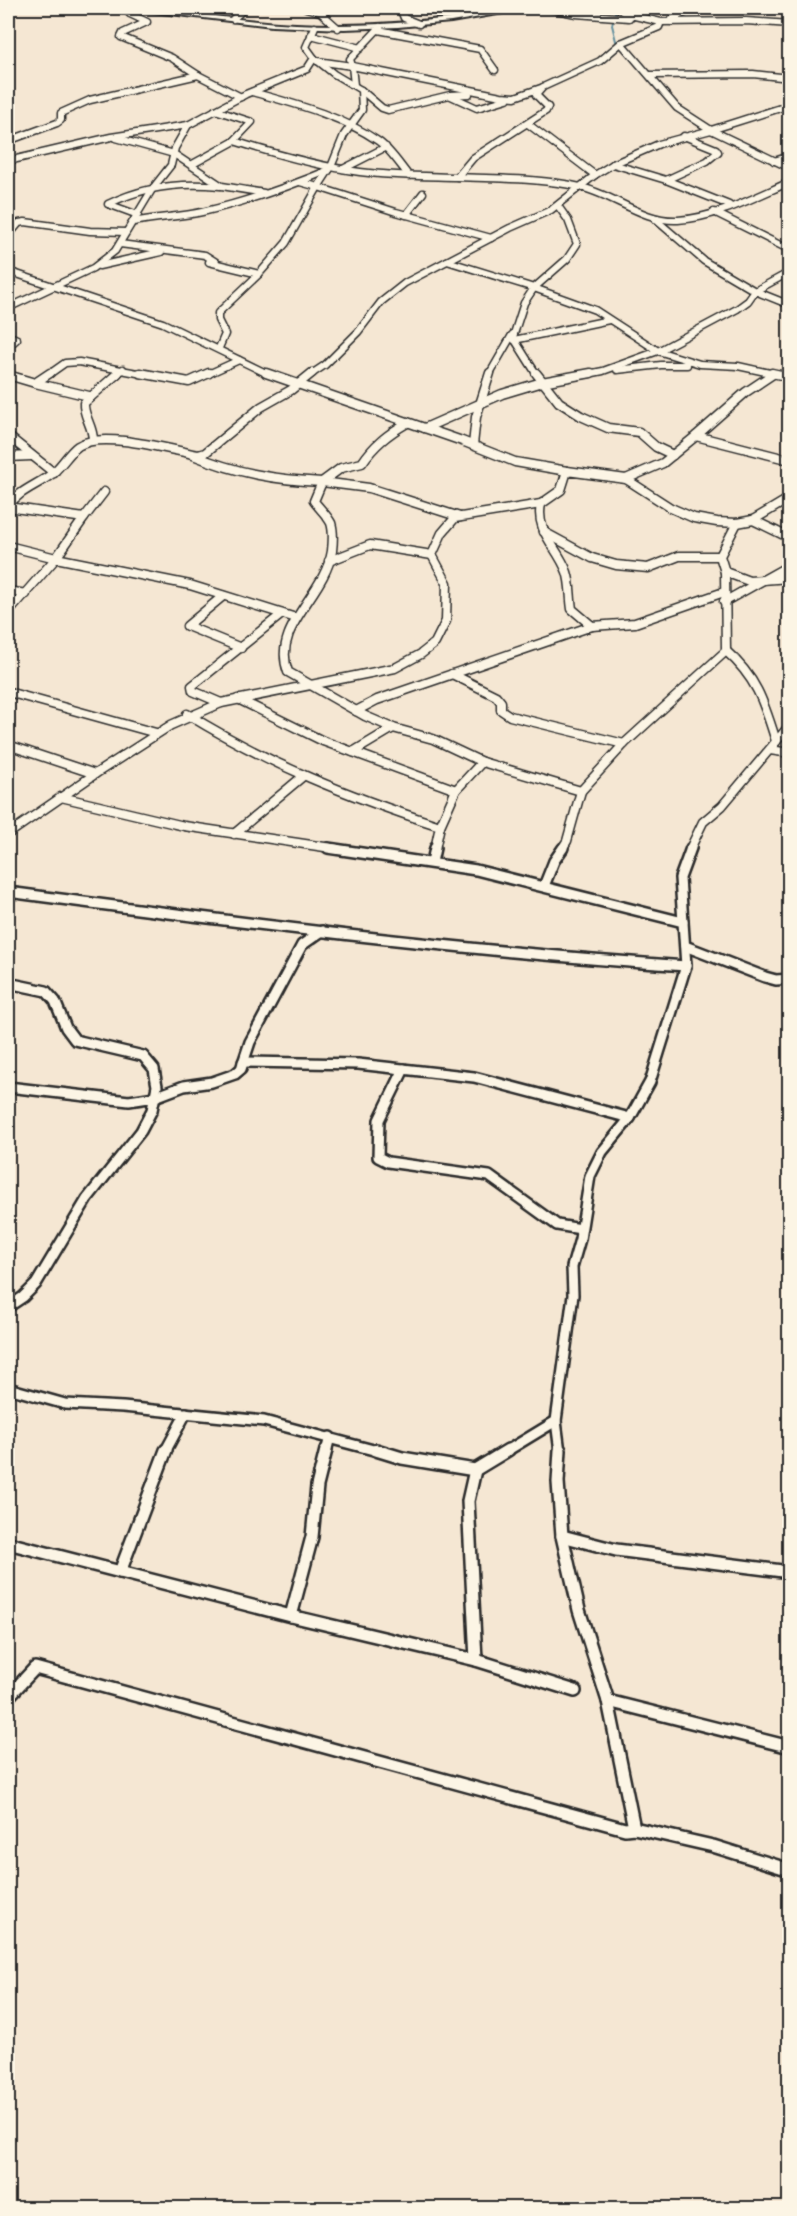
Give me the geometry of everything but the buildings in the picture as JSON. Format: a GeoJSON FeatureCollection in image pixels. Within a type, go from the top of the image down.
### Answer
{"type":"FeatureCollection","features":[{"type":"Feature","properties":{"kind":"street"},"geometry":{"type":"LineString","coordinates":[[125,8],[130,14],[147,22],[123,33],[122,37],[172,58],[198,75],[242,97]]}},
{"type":"Feature","properties":{"kind":"street"},"geometry":{"type":"LineString","coordinates":[[138,8],[315,27],[379,29],[530,8]]}},
{"type":"Feature","properties":{"kind":"street"},"geometry":{"type":"LineString","coordinates":[[233,19],[245,8]]}},
{"type":"Feature","properties":{"kind":"street"},"geometry":{"type":"LineString","coordinates":[[306,8],[320,12],[338,28]]}},
{"type":"Feature","properties":{"kind":"street"},"geometry":{"type":"LineString","coordinates":[[400,8],[404,18],[419,24]]}},
{"type":"Feature","properties":{"kind":"street"},"geometry":{"type":"LineString","coordinates":[[547,8],[576,14],[658,22],[746,21],[789,24]]}},
{"type":"Feature","properties":{"kind":"street"},"geometry":{"type":"LineString","coordinates":[[618,8],[626,14],[658,22]]}},
{"type":"Feature","properties":{"kind":"street"},"geometry":{"type":"LineString","coordinates":[[672,22],[672,19],[693,8]]}},
{"type":"Feature","properties":{"kind":"street"},"geometry":{"type":"LineString","coordinates":[[450,95],[477,108],[515,97],[593,65],[621,44],[659,27],[658,22]]}},
{"type":"Feature","properties":{"kind":"street"},"geometry":{"type":"LineString","coordinates":[[315,27],[306,47],[316,60],[386,110],[450,95],[543,87]]}},
{"type":"Feature","properties":{"kind":"street"},"geometry":{"type":"LineString","coordinates":[[354,85],[350,59],[379,29]]}},
{"type":"Feature","properties":{"kind":"street"},"geometry":{"type":"LineString","coordinates":[[379,29],[480,49],[489,66],[495,70]]}},
{"type":"Feature","properties":{"kind":"street"},"geometry":{"type":"LineString","coordinates":[[311,35],[361,48]]}},
{"type":"Feature","properties":{"kind":"street"},"geometry":{"type":"LineString","coordinates":[[621,44],[677,108],[711,130],[789,168]]}},
{"type":"Feature","properties":{"kind":"street"},"geometry":{"type":"LineString","coordinates":[[316,60],[476,93],[540,99]]}},
{"type":"Feature","properties":{"kind":"street"},"geometry":{"type":"LineString","coordinates":[[8,161],[111,137],[188,125],[252,92],[307,69],[316,60]]}},
{"type":"Feature","properties":{"kind":"street"},"geometry":{"type":"LineString","coordinates":[[650,75],[753,74],[789,78]]}},
{"type":"Feature","properties":{"kind":"street"},"geometry":{"type":"LineString","coordinates":[[8,141],[57,123],[61,120],[61,113],[90,100],[198,75]]}},
{"type":"Feature","properties":{"kind":"street"},"geometry":{"type":"LineString","coordinates":[[457,177],[473,158],[528,124],[548,108],[536,93],[543,87]]}},
{"type":"Feature","properties":{"kind":"street"},"geometry":{"type":"LineString","coordinates":[[219,348],[225,334],[217,317],[218,313],[259,274],[295,229],[330,169],[341,141],[363,106],[361,90]]}},
{"type":"Feature","properties":{"kind":"street"},"geometry":{"type":"LineString","coordinates":[[252,92],[326,114],[351,126],[386,147],[409,176]]}},
{"type":"Feature","properties":{"kind":"street"},"geometry":{"type":"LineString","coordinates":[[84,518],[8,507],[16,496],[54,473],[77,446],[93,440],[153,446],[198,455],[205,453],[238,424],[325,365],[342,350],[381,302],[396,290],[491,238],[558,206],[595,175],[613,164],[684,136],[711,130],[789,105]]}},
{"type":"Feature","properties":{"kind":"street"},"geometry":{"type":"LineString","coordinates":[[191,165],[234,141],[252,124],[251,120],[215,110]]}},
{"type":"Feature","properties":{"kind":"street"},"geometry":{"type":"LineString","coordinates":[[528,124],[595,175]]}},
{"type":"Feature","properties":{"kind":"street"},"geometry":{"type":"LineString","coordinates":[[8,308],[93,268],[112,255],[153,188],[171,165],[179,138],[188,125]]}},
{"type":"Feature","properties":{"kind":"street"},"geometry":{"type":"LineString","coordinates":[[666,180],[707,161],[718,152],[716,149],[684,136]]}},
{"type":"Feature","properties":{"kind":"street"},"geometry":{"type":"LineString","coordinates":[[111,137],[174,154],[222,186]]}},
{"type":"Feature","properties":{"kind":"street"},"geometry":{"type":"LineString","coordinates":[[234,141],[330,169],[581,187],[651,215],[678,220],[714,212],[789,182]]}},
{"type":"Feature","properties":{"kind":"street"},"geometry":{"type":"LineString","coordinates":[[343,169],[386,147]]}},
{"type":"Feature","properties":{"kind":"street"},"geometry":{"type":"LineString","coordinates":[[774,161],[789,156]]}},
{"type":"Feature","properties":{"kind":"street"},"geometry":{"type":"LineString","coordinates":[[613,164],[666,180],[729,205]]}},
{"type":"Feature","properties":{"kind":"street"},"geometry":{"type":"LineString","coordinates":[[134,222],[149,218],[184,216],[266,193],[330,169]]}},
{"type":"Feature","properties":{"kind":"street"},"geometry":{"type":"LineString","coordinates":[[300,182],[491,238]]}},
{"type":"Feature","properties":{"kind":"street"},"geometry":{"type":"LineString","coordinates":[[138,215],[108,204],[153,188],[185,184],[222,186],[266,193]]}},
{"type":"Feature","properties":{"kind":"street"},"geometry":{"type":"LineString","coordinates":[[780,186],[789,189]]}},
{"type":"Feature","properties":{"kind":"street"},"geometry":{"type":"LineString","coordinates":[[406,214],[423,193]]}},
{"type":"Feature","properties":{"kind":"street"},"geometry":{"type":"LineString","coordinates":[[473,445],[473,430],[479,403],[501,349],[513,338],[524,303],[534,288],[567,259],[577,244],[568,220],[558,206]]}},
{"type":"Feature","properties":{"kind":"street"},"geometry":{"type":"LineString","coordinates":[[714,212],[789,250]]}},
{"type":"Feature","properties":{"kind":"street"},"geometry":{"type":"LineString","coordinates":[[651,215],[704,261],[754,291],[789,305]]}},
{"type":"Feature","properties":{"kind":"street"},"geometry":{"type":"LineString","coordinates":[[8,236],[19,224],[25,222],[90,231],[126,232]]}},
{"type":"Feature","properties":{"kind":"street"},"geometry":{"type":"LineString","coordinates":[[120,244],[170,251],[259,274]]}},
{"type":"Feature","properties":{"kind":"street"},"geometry":{"type":"LineString","coordinates":[[93,268],[170,251]]}},
{"type":"Feature","properties":{"kind":"street"},"geometry":{"type":"LineString","coordinates":[[447,261],[585,306],[658,351],[709,366]]}},
{"type":"Feature","properties":{"kind":"street"},"geometry":{"type":"LineString","coordinates":[[8,271],[53,288],[147,317],[219,348],[257,369],[515,462],[626,479],[651,497],[682,513],[707,521],[737,523],[753,520],[789,498]]}},
{"type":"Feature","properties":{"kind":"street"},"geometry":{"type":"LineString","coordinates":[[603,371],[658,351],[737,309],[748,301],[754,291],[789,272]]}},
{"type":"Feature","properties":{"kind":"street"},"geometry":{"type":"LineString","coordinates":[[513,338],[609,320]]}},
{"type":"Feature","properties":{"kind":"street"},"geometry":{"type":"LineString","coordinates":[[8,335],[17,339],[8,347]]}},
{"type":"Feature","properties":{"kind":"street"},"geometry":{"type":"LineString","coordinates":[[513,338],[542,382],[559,402],[581,416],[614,430],[639,432],[656,447],[673,455]]}},
{"type":"Feature","properties":{"kind":"street"},"geometry":{"type":"LineString","coordinates":[[35,383],[60,366],[71,362],[189,382],[239,360]]}},
{"type":"Feature","properties":{"kind":"street"},"geometry":{"type":"LineString","coordinates":[[425,428],[479,403],[542,382],[603,371],[661,365],[738,366],[789,377]]}},
{"type":"Feature","properties":{"kind":"street"},"geometry":{"type":"LineString","coordinates":[[93,440],[94,429],[82,407],[89,396],[123,369]]}},
{"type":"Feature","properties":{"kind":"street"},"geometry":{"type":"LineString","coordinates":[[626,479],[650,470],[673,455],[746,392],[773,374]]}},
{"type":"Feature","properties":{"kind":"street"},"geometry":{"type":"LineString","coordinates":[[8,375],[89,396]]}},
{"type":"Feature","properties":{"kind":"street"},"geometry":{"type":"LineString","coordinates":[[407,423],[388,434],[370,451],[362,463],[341,468],[322,482],[314,501],[332,528],[329,561],[324,577],[296,618],[285,646],[284,666],[288,672],[309,685],[393,728],[433,739],[482,762],[581,791]]}},
{"type":"Feature","properties":{"kind":"street"},"geometry":{"type":"LineString","coordinates":[[8,436],[54,473]]}},
{"type":"Feature","properties":{"kind":"street"},"geometry":{"type":"LineString","coordinates":[[696,436],[789,460]]}},
{"type":"Feature","properties":{"kind":"street"},"geometry":{"type":"LineString","coordinates":[[191,454],[226,470],[249,476],[369,488],[460,516],[541,504],[561,490],[567,471]]}},
{"type":"Feature","properties":{"kind":"street"},"geometry":{"type":"LineString","coordinates":[[8,457],[31,456]]}},
{"type":"Feature","properties":{"kind":"street"},"geometry":{"type":"LineString","coordinates":[[8,613],[56,558],[104,492]]}},
{"type":"Feature","properties":{"kind":"street"},"geometry":{"type":"LineString","coordinates":[[541,504],[540,520],[543,532],[567,572],[572,609],[592,627]]}},
{"type":"Feature","properties":{"kind":"street"},"geometry":{"type":"LineString","coordinates":[[432,555],[446,526],[460,516]]}},
{"type":"Feature","properties":{"kind":"street"},"geometry":{"type":"LineString","coordinates":[[753,520],[789,538]]}},
{"type":"Feature","properties":{"kind":"street"},"geometry":{"type":"LineString","coordinates":[[737,523],[720,556],[725,572],[726,651],[746,669],[758,686],[773,746]]}},
{"type":"Feature","properties":{"kind":"street"},"geometry":{"type":"LineString","coordinates":[[543,532],[592,558],[616,565],[648,568],[679,556],[720,556]]}},
{"type":"Feature","properties":{"kind":"street"},"geometry":{"type":"LineString","coordinates":[[329,561],[370,545],[432,555]]}},
{"type":"Feature","properties":{"kind":"street"},"geometry":{"type":"LineString","coordinates":[[8,546],[184,584],[296,618]]}},
{"type":"Feature","properties":{"kind":"street"},"geometry":{"type":"LineString","coordinates":[[8,834],[187,714],[238,699],[395,668],[410,662],[435,643],[446,621],[448,589],[432,555]]}},
{"type":"Feature","properties":{"kind":"street"},"geometry":{"type":"LineString","coordinates":[[724,603],[789,565]]}},
{"type":"Feature","properties":{"kind":"street"},"geometry":{"type":"LineString","coordinates":[[725,572],[749,581],[789,578]]}},
{"type":"Feature","properties":{"kind":"street"},"geometry":{"type":"LineString","coordinates":[[8,591],[26,594]]}},
{"type":"Feature","properties":{"kind":"street"},"geometry":{"type":"LineString","coordinates":[[356,711],[377,700],[592,627],[635,622],[724,592]]}},
{"type":"Feature","properties":{"kind":"street"},"geometry":{"type":"LineString","coordinates":[[223,596],[187,626],[241,648]]}},
{"type":"Feature","properties":{"kind":"street"},"geometry":{"type":"LineString","coordinates":[[221,703],[198,694],[193,691],[192,686],[282,614]]}},
{"type":"Feature","properties":{"kind":"street"},"geometry":{"type":"LineString","coordinates":[[544,886],[554,861],[567,841],[581,791],[624,744],[726,651]]}},
{"type":"Feature","properties":{"kind":"street"},"geometry":{"type":"LineString","coordinates":[[452,674],[496,696],[501,702],[501,710],[510,716],[543,726],[624,744]]}},
{"type":"Feature","properties":{"kind":"street"},"geometry":{"type":"LineString","coordinates":[[8,692],[156,733]]}},
{"type":"Feature","properties":{"kind":"street"},"geometry":{"type":"LineString","coordinates":[[238,699],[309,735],[456,790]]}},
{"type":"Feature","properties":{"kind":"street"},"geometry":{"type":"LineString","coordinates":[[187,714],[248,751],[302,777],[440,826]]}},
{"type":"Feature","properties":{"kind":"street"},"geometry":{"type":"LineString","coordinates":[[634,1828],[608,1701],[579,1610],[562,1536],[558,1482],[560,1446],[556,1421],[573,1295],[572,1267],[590,1176],[602,1152],[630,1118],[650,1082],[686,966],[680,878],[685,860],[703,822],[722,806],[789,725]]}},
{"type":"Feature","properties":{"kind":"street"},"geometry":{"type":"LineString","coordinates":[[353,752],[393,728]]}},
{"type":"Feature","properties":{"kind":"street"},"geometry":{"type":"LineString","coordinates":[[8,745],[95,774]]}},
{"type":"Feature","properties":{"kind":"street"},"geometry":{"type":"LineString","coordinates":[[773,746],[789,753]]}},
{"type":"Feature","properties":{"kind":"street"},"geometry":{"type":"LineString","coordinates":[[432,862],[440,826],[456,790],[482,762]]}},
{"type":"Feature","properties":{"kind":"street"},"geometry":{"type":"LineString","coordinates":[[234,834],[302,777]]}},
{"type":"Feature","properties":{"kind":"street"},"geometry":{"type":"LineString","coordinates":[[61,797],[148,819],[234,834],[432,862],[544,886],[683,922]]}},
{"type":"Feature","properties":{"kind":"street"},"geometry":{"type":"LineString","coordinates":[[8,892],[549,957],[686,966]]}},
{"type":"Feature","properties":{"kind":"street"},"geometry":{"type":"LineString","coordinates":[[8,1087],[114,1101],[141,1101],[184,1086],[224,1079],[235,1074],[302,945],[322,931]]}},
{"type":"Feature","properties":{"kind":"street"},"geometry":{"type":"LineString","coordinates":[[685,946],[765,977],[776,980],[789,979]]}},
{"type":"Feature","properties":{"kind":"street"},"geometry":{"type":"LineString","coordinates":[[8,983],[46,991],[52,995],[63,1024],[75,1040],[84,1044],[134,1053],[150,1061],[156,1081],[155,1097],[139,1134],[100,1181],[71,1222],[43,1274],[21,1299],[8,1307]]}},
{"type":"Feature","properties":{"kind":"street"},"geometry":{"type":"LineString","coordinates":[[243,1062],[321,1062],[486,1079],[630,1118]]}},
{"type":"Feature","properties":{"kind":"street"},"geometry":{"type":"LineString","coordinates":[[404,1069],[379,1120],[378,1156],[388,1162],[489,1176],[557,1226],[580,1229]]}},
{"type":"Feature","properties":{"kind":"street"},"geometry":{"type":"LineString","coordinates":[[8,1388],[65,1404],[264,1421],[402,1458],[475,1470]]}},
{"type":"Feature","properties":{"kind":"street"},"geometry":{"type":"LineString","coordinates":[[120,1572],[163,1456],[186,1413]]}},
{"type":"Feature","properties":{"kind":"street"},"geometry":{"type":"LineString","coordinates":[[476,1660],[469,1487],[475,1470],[556,1421]]}},
{"type":"Feature","properties":{"kind":"street"},"geometry":{"type":"LineString","coordinates":[[291,1616],[312,1537],[317,1486],[330,1437]]}},
{"type":"Feature","properties":{"kind":"street"},"geometry":{"type":"LineString","coordinates":[[562,1536],[616,1550],[789,1572]]}},
{"type":"Feature","properties":{"kind":"street"},"geometry":{"type":"LineString","coordinates":[[8,1543],[291,1616],[476,1660],[575,1691]]}},
{"type":"Feature","properties":{"kind":"street"},"geometry":{"type":"LineString","coordinates":[[8,1697],[35,1668],[614,1826],[634,1828],[713,1846],[789,1870]]}},
{"type":"Feature","properties":{"kind":"street"},"geometry":{"type":"LineString","coordinates":[[608,1701],[789,1747]]}},
{"type":"Feature","properties":{"kind":"waterway"},"geometry":{"type":"LineString","coordinates":[[616,8],[612,25],[617,45]]}}]}
